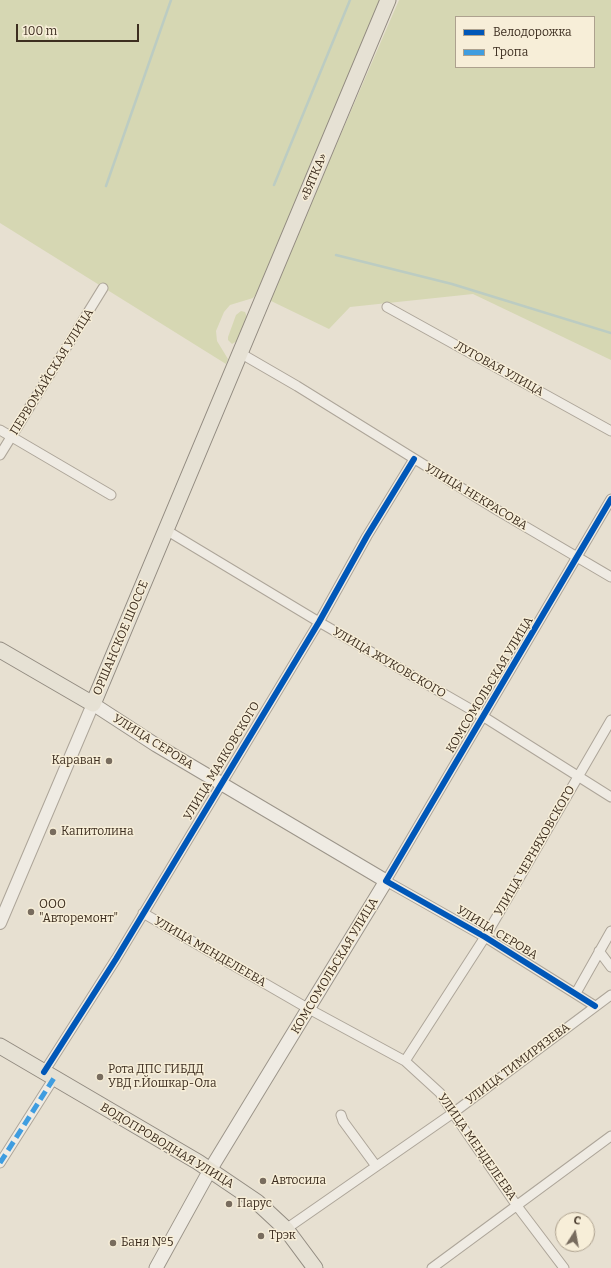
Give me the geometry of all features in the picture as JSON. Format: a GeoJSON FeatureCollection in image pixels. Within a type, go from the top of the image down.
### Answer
{"type":"FeatureCollection","features":[{"type":"Feature","properties":{"kind":"main road","name":"«ВЯТКА»"},"geometry":{"type":"LineString","coordinates":[[240,353],[388,0]]}},
{"type":"Feature","properties":{"kind":"main road","name":"ОРШАНСКОЕ ШОССЕ"},"geometry":{"type":"LineString","coordinates":[[93,704],[240,353]]}},
{"type":"Feature","properties":{"kind":"main road","name":"УЛИЦА СЕРОВА"},"geometry":{"type":"LineString","coordinates":[[0,650],[93,704],[156,745],[386,881]]}},
{"type":"Feature","properties":{"kind":"main road","name":"КОМСОМОЛЬСКАЯ УЛИЦА"},"geometry":{"type":"LineString","coordinates":[[156,1268],[210,1170],[386,881]]}},
{"type":"Feature","properties":{"kind":"main road","name":"ВОДОПРОВОДНАЯ УЛИЦА"},"geometry":{"type":"LineString","coordinates":[[0,1046],[210,1170],[257,1202],[286,1229],[315,1268]]}},
{"type":"Feature","properties":{"kind":"street","name":"ПЕРВОМАЙСКАЯ УЛИЦА"},"geometry":{"type":"LineString","coordinates":[[0,456],[104,288]]}},
{"type":"Feature","properties":{"kind":"street","name":"ЛУГОВАЯ УЛИЦА"},"geometry":{"type":"LineString","coordinates":[[387,307],[611,431]]}},
{"type":"Feature","properties":{"kind":"street","name":"УЛИЦА НЕКРАСОВА"},"geometry":{"type":"LineString","coordinates":[[240,353],[297,386],[577,558],[611,577]]}},
{"type":"Feature","properties":{"kind":"street"},"geometry":{"type":"LineString","coordinates":[[0,430],[111,495]]}},
{"type":"Feature","properties":{"kind":"street","name":"УЛИЦА МАЯКОВСКОГО"},"geometry":{"type":"LineString","coordinates":[[0,1163],[143,913],[319,622],[414,459]]}},
{"type":"Feature","properties":{"kind":"street","name":"КОМСОМОЛЬСКАЯ УЛИЦА"},"geometry":{"type":"LineString","coordinates":[[386,881],[484,717],[611,499]]}},
{"type":"Feature","properties":{"kind":"street","name":"УЛИЦА ЖУКОВСКОГО"},"geometry":{"type":"LineString","coordinates":[[166,530],[319,622],[484,717],[611,797]]}},
{"type":"Feature","properties":{"kind":"street","name":"ОРШАНСКОЕ ШОССЕ"},"geometry":{"type":"LineString","coordinates":[[0,923],[93,704]]}},
{"type":"Feature","properties":{"kind":"street","name":"УЛИЦА ЧЕРНЯХОВСКОГО"},"geometry":{"type":"LineString","coordinates":[[405,1061],[485,937],[577,776],[611,720]]}},
{"type":"Feature","properties":{"kind":"street","name":"УЛИЦА СЕРОВА"},"geometry":{"type":"LineString","coordinates":[[386,881],[485,937],[595,1006]]}},
{"type":"Feature","properties":{"kind":"street","name":"УЛИЦА МЕНДЕЛЕЕВА"},"geometry":{"type":"LineString","coordinates":[[143,913],[309,1009],[405,1061],[440,1093],[517,1206],[564,1268]]}},
{"type":"Feature","properties":{"kind":"street"},"geometry":{"type":"LineString","coordinates":[[576,993],[611,931]]}},
{"type":"Feature","properties":{"kind":"street"},"geometry":{"type":"LineString","coordinates":[[599,951],[611,968]]}},
{"type":"Feature","properties":{"kind":"street","name":"УЛИЦА ТИМИРЯЗЕВА"},"geometry":{"type":"LineString","coordinates":[[286,1229],[453,1114],[611,995]]}},
{"type":"Feature","properties":{"kind":"street"},"geometry":{"type":"LineString","coordinates":[[341,1115],[343,1121],[376,1166]]}},
{"type":"Feature","properties":{"kind":"street"},"geometry":{"type":"LineString","coordinates":[[432,1268],[611,1136]]}},
{"type":"Feature","properties":{"kind":"green space"},"geometry":{"type":"Polygon","coordinates":[[[0,0],[382,0],[259,290],[253,298],[230,305],[224,312],[216,331],[217,341],[228,359],[226,364],[0,223],[0,0]]]}},
{"type":"Feature","properties":{"kind":"green space"},"geometry":{"type":"Polygon","coordinates":[[[399,0],[611,0],[611,360],[473,294],[350,307],[329,329],[269,300],[399,0]]]}},
{"type":"Feature","properties":{"kind":"green space"},"geometry":{"type":"Polygon","coordinates":[[[241,311],[245,312],[247,317],[237,341],[232,344],[228,340],[228,337],[236,315],[241,311]]]}},
{"type":"Feature","properties":{"kind":"waterway"},"geometry":{"type":"LineString","coordinates":[[106,186],[171,0]]}},
{"type":"Feature","properties":{"kind":"waterway"},"geometry":{"type":"LineString","coordinates":[[274,185],[350,0]]}},
{"type":"Feature","properties":{"kind":"waterway"},"geometry":{"type":"LineString","coordinates":[[336,255],[452,284],[611,333]]}},
{"type":"Feature","properties":{"kind":"marked path"},"geometry":{"type":"LineString","coordinates":[[0,1163],[54,1078]]}},
{"type":"Feature","properties":{"kind":"cycle path"},"geometry":{"type":"LineString","coordinates":[[44,1072],[116,959],[319,622],[367,536],[414,459]]}},
{"type":"Feature","properties":{"kind":"cycle path"},"geometry":{"type":"LineString","coordinates":[[595,1006],[485,937],[386,881],[611,499]]}},
{"type":"Feature","properties":{"kind":"place","name":"Караван"},"geometry":{"type":"Point","coordinates":[109,761]}},
{"type":"Feature","properties":{"kind":"place","name":"Капитолина"},"geometry":{"type":"Point","coordinates":[53,832]}},
{"type":"Feature","properties":{"kind":"place","name":"ООО \"Авторемонт\""},"geometry":{"type":"Point","coordinates":[31,912]}},
{"type":"Feature","properties":{"kind":"place","name":"Рота ДПС ГИБДД УВД г.Йошкар-Ола"},"geometry":{"type":"Point","coordinates":[100,1077]}},
{"type":"Feature","properties":{"kind":"place","name":"Автосила"},"geometry":{"type":"Point","coordinates":[263,1181]}},
{"type":"Feature","properties":{"kind":"place","name":"Парус"},"geometry":{"type":"Point","coordinates":[229,1204]}},
{"type":"Feature","properties":{"kind":"place","name":"Трэк"},"geometry":{"type":"Point","coordinates":[261,1236]}},
{"type":"Feature","properties":{"kind":"place","name":"Баня №5"},"geometry":{"type":"Point","coordinates":[113,1243]}}]}
